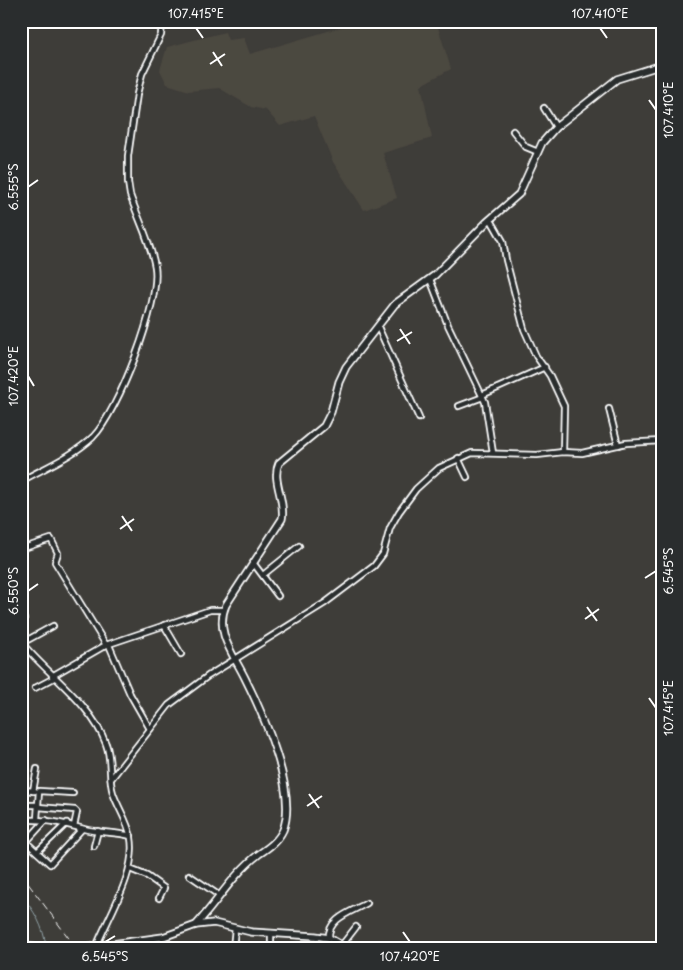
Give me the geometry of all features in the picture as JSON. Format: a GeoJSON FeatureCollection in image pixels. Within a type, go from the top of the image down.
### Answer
{"type":"FeatureCollection","features":[{"type":"Feature","properties":{"kind":"street"},"geometry":{"type":"LineString","coordinates":[[21,481],[83,445],[105,423],[119,397],[154,295],[156,269],[128,182],[128,156],[140,80],[161,35],[162,21]]}},
{"type":"Feature","properties":{"kind":"street"},"geometry":{"type":"LineString","coordinates":[[196,925],[239,870],[278,838],[287,812],[284,777],[251,691],[222,631],[221,620],[224,610],[282,519],[283,506],[277,470],[279,463],[324,426],[331,412],[341,376],[400,299],[430,279],[522,190],[542,143],[556,126],[617,79],[662,65]]}},
{"type":"Feature","properties":{"kind":"street"},"geometry":{"type":"LineString","coordinates":[[544,108],[556,126]]}},
{"type":"Feature","properties":{"kind":"street"},"geometry":{"type":"LineString","coordinates":[[513,131],[526,147],[538,152]]}},
{"type":"Feature","properties":{"kind":"street"},"geometry":{"type":"LineString","coordinates":[[491,220],[504,241],[506,260],[524,328],[536,356],[545,367],[564,406],[563,452]]}},
{"type":"Feature","properties":{"kind":"street"},"geometry":{"type":"LineString","coordinates":[[430,279],[448,325],[482,396],[493,453]]}},
{"type":"Feature","properties":{"kind":"street"},"geometry":{"type":"LineString","coordinates":[[378,327],[419,418]]}},
{"type":"Feature","properties":{"kind":"street"},"geometry":{"type":"LineString","coordinates":[[459,406],[545,367]]}},
{"type":"Feature","properties":{"kind":"street"},"geometry":{"type":"LineString","coordinates":[[609,409],[618,445]]}},
{"type":"Feature","properties":{"kind":"street"},"geometry":{"type":"LineString","coordinates":[[111,778],[169,705],[235,659],[325,603],[374,566],[383,554],[394,521],[416,489],[434,472],[458,458],[472,454],[537,455],[588,452],[618,445],[662,441]]}},
{"type":"Feature","properties":{"kind":"street"},"geometry":{"type":"LineString","coordinates":[[458,458],[467,477]]}},
{"type":"Feature","properties":{"kind":"street"},"geometry":{"type":"LineString","coordinates":[[21,549],[51,539],[58,553],[55,562],[108,645],[130,694],[150,729]]}},
{"type":"Feature","properties":{"kind":"street"},"geometry":{"type":"LineString","coordinates":[[263,575],[299,546]]}},
{"type":"Feature","properties":{"kind":"street"},"geometry":{"type":"LineString","coordinates":[[254,564],[278,596]]}},
{"type":"Feature","properties":{"kind":"street"},"geometry":{"type":"LineString","coordinates":[[35,688],[108,645],[214,609],[224,610]]}},
{"type":"Feature","properties":{"kind":"street"},"geometry":{"type":"LineString","coordinates":[[164,625],[181,654]]}},
{"type":"Feature","properties":{"kind":"street"},"geometry":{"type":"LineString","coordinates":[[52,626],[22,643],[52,677],[81,704],[97,724],[107,747],[113,793],[131,836],[133,854],[130,869],[96,945]]}},
{"type":"Feature","properties":{"kind":"street"},"geometry":{"type":"LineString","coordinates":[[37,769],[37,819]]}},
{"type":"Feature","properties":{"kind":"street"},"geometry":{"type":"LineString","coordinates":[[22,790],[72,793]]}},
{"type":"Feature","properties":{"kind":"street"},"geometry":{"type":"LineString","coordinates":[[21,805],[74,809],[77,812],[74,826]]}},
{"type":"Feature","properties":{"kind":"street"},"geometry":{"type":"LineString","coordinates":[[21,820],[47,820],[67,823],[82,829],[131,836]]}},
{"type":"Feature","properties":{"kind":"street"},"geometry":{"type":"LineString","coordinates":[[47,820],[26,840],[50,864],[82,829]]}},
{"type":"Feature","properties":{"kind":"street"},"geometry":{"type":"LineString","coordinates":[[37,852],[67,823]]}},
{"type":"Feature","properties":{"kind":"street"},"geometry":{"type":"LineString","coordinates":[[94,846],[98,831]]}},
{"type":"Feature","properties":{"kind":"street"},"geometry":{"type":"LineString","coordinates":[[130,869],[147,876],[165,889],[158,898]]}},
{"type":"Feature","properties":{"kind":"street"},"geometry":{"type":"LineString","coordinates":[[189,875],[220,896]]}},
{"type":"Feature","properties":{"kind":"street"},"geometry":{"type":"LineString","coordinates":[[328,938],[329,930],[332,926],[354,908],[367,903]]}},
{"type":"Feature","properties":{"kind":"street"},"geometry":{"type":"LineString","coordinates":[[76,949],[163,937],[196,925],[214,923],[271,933],[328,938],[348,949]]}},
{"type":"Feature","properties":{"kind":"street"},"geometry":{"type":"LineString","coordinates":[[342,945],[356,927]]}},
{"type":"Feature","properties":{"kind":"street"},"geometry":{"type":"LineString","coordinates":[[233,949],[235,928]]}},
{"type":"Feature","properties":{"kind":"street"},"geometry":{"type":"LineString","coordinates":[[270,949],[271,933]]}},
{"type":"Feature","properties":{"kind":"street"},"geometry":{"type":"LineString","coordinates":[[21,946],[50,949]]}},
{"type":"Feature","properties":{"kind":"shaded area"},"geometry":{"type":"Polygon","coordinates":[[[362,21],[436,21],[451,69],[421,85],[432,138],[383,153],[397,198],[364,210],[333,162],[314,116],[280,126],[266,110],[251,107],[219,88],[189,91],[167,84],[160,70],[167,47],[225,32],[228,40],[244,38],[250,54],[362,21]]]}},
{"type":"Feature","properties":{"kind":"waterway"},"geometry":{"type":"LineString","coordinates":[[21,895],[38,919],[46,947]]}},
{"type":"Feature","properties":{"kind":"railway"},"geometry":{"type":"LineString","coordinates":[[21,874],[77,949]]}}]}
